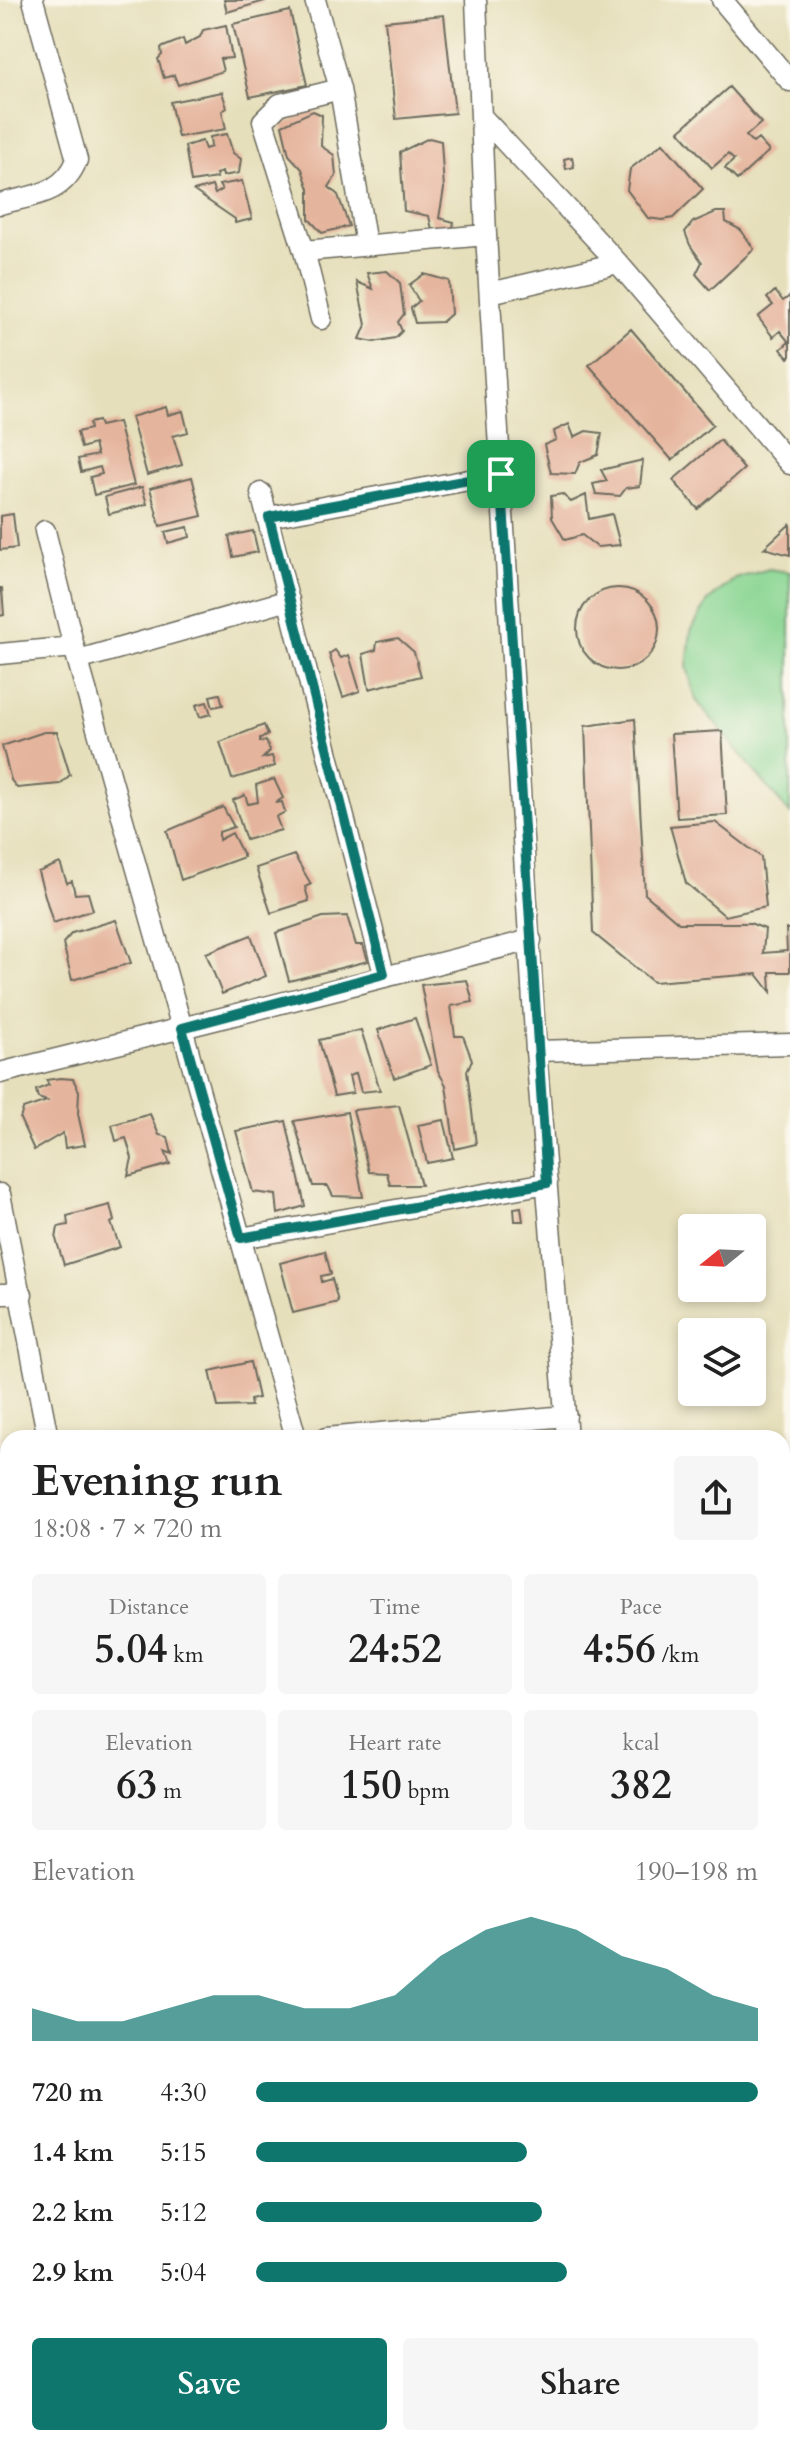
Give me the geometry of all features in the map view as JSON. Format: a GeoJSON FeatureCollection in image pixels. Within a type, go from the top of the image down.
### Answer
{"type":"FeatureCollection","features":[{"type":"Feature","properties":{"kind":"street"},"geometry":{"type":"LineString","coordinates":[[0,204],[53,189],[70,178],[77,160],[33,0]]}},
{"type":"Feature","properties":{"kind":"street"},"geometry":{"type":"LineString","coordinates":[[315,0],[340,89],[366,245]]}},
{"type":"Feature","properties":{"kind":"street"},"geometry":{"type":"LineString","coordinates":[[476,0],[486,235],[536,1051],[567,1430]]}},
{"type":"Feature","properties":{"kind":"street"},"geometry":{"type":"LineString","coordinates":[[722,0],[790,81]]}},
{"type":"Feature","properties":{"kind":"street"},"geometry":{"type":"LineString","coordinates":[[321,319],[304,251],[263,121],[280,104],[340,89]]}},
{"type":"Feature","properties":{"kind":"street"},"geometry":{"type":"LineString","coordinates":[[482,117],[618,263],[790,464]]}},
{"type":"Feature","properties":{"kind":"street"},"geometry":{"type":"LineString","coordinates":[[304,251],[486,235]]}},
{"type":"Feature","properties":{"kind":"street"},"geometry":{"type":"LineString","coordinates":[[490,293],[618,263]]}},
{"type":"Feature","properties":{"kind":"street"},"geometry":{"type":"LineString","coordinates":[[269,517],[501,474]]}},
{"type":"Feature","properties":{"kind":"street"},"geometry":{"type":"LineString","coordinates":[[261,493],[384,974]]}},
{"type":"Feature","properties":{"kind":"street"},"geometry":{"type":"LineString","coordinates":[[45,531],[76,654],[294,1430]]}},
{"type":"Feature","properties":{"kind":"street"},"geometry":{"type":"LineString","coordinates":[[0,654],[76,654],[289,600]]}},
{"type":"Feature","properties":{"kind":"street"},"geometry":{"type":"LineString","coordinates":[[0,1073],[384,974],[531,940]]}},
{"type":"Feature","properties":{"kind":"street"},"geometry":{"type":"LineString","coordinates":[[536,1051],[790,1044]]}},
{"type":"Feature","properties":{"kind":"street"},"geometry":{"type":"LineString","coordinates":[[241,1238],[547,1183]]}},
{"type":"Feature","properties":{"kind":"street"},"geometry":{"type":"LineString","coordinates":[[0,1194],[47,1430]]}},
{"type":"Feature","properties":{"kind":"street"},"geometry":{"type":"LineString","coordinates":[[0,1294],[22,1294]]}},
{"type":"Feature","properties":{"kind":"street"},"geometry":{"type":"LineString","coordinates":[[456,1430],[566,1416]]}},
{"type":"Feature","properties":{"kind":"green space"},"geometry":{"type":"Polygon","coordinates":[[[769,569],[790,572],[790,814],[696,700],[687,667],[691,631],[708,601],[735,579],[769,569]]]}},
{"type":"Feature","properties":{"kind":"building"},"geometry":{"type":"Polygon","coordinates":[[[224,0],[264,0],[265,1],[227,12],[224,0]]]}},
{"type":"Feature","properties":{"kind":"building"},"geometry":{"type":"Polygon","coordinates":[[[290,11],[307,85],[250,97],[233,24],[290,11]]]}},
{"type":"Feature","properties":{"kind":"building"},"geometry":{"type":"Polygon","coordinates":[[[444,15],[455,113],[396,119],[385,21],[444,15]]]}},
{"type":"Feature","properties":{"kind":"building"},"geometry":{"type":"Polygon","coordinates":[[[226,25],[232,58],[220,59],[223,71],[178,85],[174,75],[164,78],[158,59],[162,55],[161,48],[183,39],[185,45],[200,37],[203,30],[226,25]]]}},
{"type":"Feature","properties":{"kind":"building"},"geometry":{"type":"Polygon","coordinates":[[[729,87],[761,123],[746,136],[753,143],[758,139],[769,151],[737,180],[725,168],[734,160],[728,154],[712,168],[679,131],[729,87]]]}},
{"type":"Feature","properties":{"kind":"building"},"geometry":{"type":"Polygon","coordinates":[[[222,92],[227,108],[222,111],[226,129],[178,137],[170,102],[222,92]]]}},
{"type":"Feature","properties":{"kind":"building"},"geometry":{"type":"Polygon","coordinates":[[[313,111],[322,115],[321,146],[334,155],[336,176],[329,187],[338,195],[349,226],[322,233],[309,219],[309,189],[302,169],[289,155],[282,125],[313,111]]]}},
{"type":"Feature","properties":{"kind":"building"},"geometry":{"type":"Polygon","coordinates":[[[227,134],[233,153],[241,159],[239,173],[223,176],[222,172],[216,174],[217,178],[191,182],[185,146],[202,141],[205,149],[211,147],[210,137],[227,134]]]}},
{"type":"Feature","properties":{"kind":"building"},"geometry":{"type":"Polygon","coordinates":[[[429,138],[441,141],[444,189],[439,218],[454,222],[452,232],[433,234],[429,216],[404,211],[400,152],[429,138]]]}},
{"type":"Feature","properties":{"kind":"building"},"geometry":{"type":"Polygon","coordinates":[[[663,143],[703,189],[673,218],[662,220],[648,218],[627,190],[630,169],[663,143]]]}},
{"type":"Feature","properties":{"kind":"building"},"geometry":{"type":"Polygon","coordinates":[[[572,157],[574,167],[566,169],[564,159],[572,157]]]}},
{"type":"Feature","properties":{"kind":"building"},"geometry":{"type":"Polygon","coordinates":[[[242,181],[252,219],[235,223],[235,219],[194,191],[212,186],[215,194],[222,190],[219,185],[242,181]]]}},
{"type":"Feature","properties":{"kind":"building"},"geometry":{"type":"Polygon","coordinates":[[[716,212],[725,212],[726,222],[741,230],[754,249],[710,290],[696,274],[702,262],[685,232],[693,222],[716,212]]]}},
{"type":"Feature","properties":{"kind":"building"},"geometry":{"type":"Polygon","coordinates":[[[387,271],[400,283],[404,314],[398,322],[402,331],[395,338],[374,342],[360,339],[366,325],[357,282],[373,289],[367,273],[387,271]]]}},
{"type":"Feature","properties":{"kind":"building"},"geometry":{"type":"Polygon","coordinates":[[[424,274],[449,281],[451,314],[442,322],[415,323],[411,308],[419,301],[409,285],[424,274]]]}},
{"type":"Feature","properties":{"kind":"building"},"geometry":{"type":"Polygon","coordinates":[[[775,291],[783,301],[790,296],[790,356],[788,358],[781,349],[789,342],[780,331],[773,337],[758,317],[773,305],[767,298],[775,291]]]}},
{"type":"Feature","properties":{"kind":"building"},"geometry":{"type":"Polygon","coordinates":[[[631,329],[713,425],[672,460],[589,365],[631,329]]]}},
{"type":"Feature","properties":{"kind":"building"},"geometry":{"type":"Polygon","coordinates":[[[166,407],[168,415],[183,411],[188,432],[173,436],[182,465],[147,475],[131,417],[166,407]]]}},
{"type":"Feature","properties":{"kind":"building"},"geometry":{"type":"Polygon","coordinates":[[[98,421],[100,426],[118,422],[134,485],[94,495],[90,477],[102,474],[100,467],[81,472],[78,459],[97,455],[94,444],[81,448],[77,432],[90,429],[89,423],[98,421]]]}},
{"type":"Feature","properties":{"kind":"building"},"geometry":{"type":"Polygon","coordinates":[[[569,424],[574,437],[586,431],[602,433],[598,455],[580,462],[575,474],[551,473],[544,445],[556,440],[554,431],[569,424]]]}},
{"type":"Feature","properties":{"kind":"building"},"geometry":{"type":"Polygon","coordinates":[[[720,440],[744,469],[698,509],[673,480],[720,440]]]}},
{"type":"Feature","properties":{"kind":"building"},"geometry":{"type":"Polygon","coordinates":[[[643,460],[640,486],[626,488],[620,496],[596,494],[593,484],[607,481],[601,470],[643,460]]]}},
{"type":"Feature","properties":{"kind":"building"},"geometry":{"type":"Polygon","coordinates":[[[192,477],[202,516],[160,526],[150,488],[192,477]]]}},
{"type":"Feature","properties":{"kind":"building"},"geometry":{"type":"Polygon","coordinates":[[[142,487],[147,504],[109,514],[105,497],[142,487]]]}},
{"type":"Feature","properties":{"kind":"building"},"geometry":{"type":"Polygon","coordinates":[[[562,494],[571,502],[586,495],[589,519],[612,514],[620,545],[597,547],[582,535],[565,540],[552,518],[551,496],[562,494]]]}},
{"type":"Feature","properties":{"kind":"building"},"geometry":{"type":"Polygon","coordinates":[[[13,514],[17,548],[0,550],[0,516],[13,514]]]}},
{"type":"Feature","properties":{"kind":"building"},"geometry":{"type":"Polygon","coordinates":[[[790,524],[790,555],[764,548],[790,524]]]}},
{"type":"Feature","properties":{"kind":"building"},"geometry":{"type":"Polygon","coordinates":[[[188,527],[190,537],[168,543],[165,532],[188,527]]]}},
{"type":"Feature","properties":{"kind":"building"},"geometry":{"type":"Polygon","coordinates":[[[253,531],[258,552],[233,557],[229,536],[253,531]]]}},
{"type":"Feature","properties":{"kind":"building"},"geometry":{"type":"Polygon","coordinates":[[[0,588],[4,615],[0,616],[0,588]]]}},
{"type":"Feature","properties":{"kind":"building"},"geometry":{"type":"Polygon","coordinates":[[[610,588],[626,588],[641,595],[652,606],[659,629],[656,645],[647,658],[626,670],[610,670],[595,663],[584,652],[577,637],[577,621],[584,606],[595,595],[610,588]]]}},
{"type":"Feature","properties":{"kind":"building"},"geometry":{"type":"Polygon","coordinates":[[[398,638],[414,652],[421,676],[369,689],[363,654],[376,650],[377,642],[398,638]]]}},
{"type":"Feature","properties":{"kind":"building"},"geometry":{"type":"Polygon","coordinates":[[[335,650],[341,658],[349,655],[360,691],[343,697],[329,654],[335,650]]]}},
{"type":"Feature","properties":{"kind":"building"},"geometry":{"type":"Polygon","coordinates":[[[220,694],[223,705],[213,707],[210,696],[220,694]]]}},
{"type":"Feature","properties":{"kind":"building"},"geometry":{"type":"Polygon","coordinates":[[[207,702],[211,714],[200,717],[196,705],[207,702]]]}},
{"type":"Feature","properties":{"kind":"building"},"geometry":{"type":"Polygon","coordinates":[[[635,719],[645,894],[679,923],[750,923],[765,929],[763,953],[787,951],[786,929],[790,929],[790,972],[770,972],[771,992],[757,974],[653,982],[593,933],[585,726],[635,719]]]}},
{"type":"Feature","properties":{"kind":"building"},"geometry":{"type":"Polygon","coordinates":[[[264,725],[268,735],[260,738],[260,742],[266,741],[270,751],[263,758],[272,756],[275,766],[232,779],[220,742],[264,725]]]}},
{"type":"Feature","properties":{"kind":"building"},"geometry":{"type":"Polygon","coordinates":[[[722,731],[727,815],[677,818],[671,734],[722,731]]]}},
{"type":"Feature","properties":{"kind":"building"},"geometry":{"type":"Polygon","coordinates":[[[44,732],[57,732],[70,775],[60,784],[17,788],[11,780],[2,746],[44,732]]]}},
{"type":"Feature","properties":{"kind":"building"},"geometry":{"type":"Polygon","coordinates":[[[274,779],[283,798],[275,803],[282,802],[285,812],[276,817],[281,830],[246,840],[233,800],[245,795],[248,804],[258,802],[256,785],[274,779]]]}},
{"type":"Feature","properties":{"kind":"building"},"geometry":{"type":"Polygon","coordinates":[[[223,807],[234,827],[219,832],[219,840],[232,833],[244,857],[181,880],[167,831],[223,807]]]}},
{"type":"Feature","properties":{"kind":"building"},"geometry":{"type":"Polygon","coordinates":[[[715,822],[761,857],[766,907],[725,916],[686,883],[670,826],[715,822]]]}},
{"type":"Feature","properties":{"kind":"building"},"geometry":{"type":"Polygon","coordinates":[[[294,855],[311,884],[305,887],[309,901],[271,913],[256,868],[294,855]]]}},
{"type":"Feature","properties":{"kind":"building"},"geometry":{"type":"Polygon","coordinates":[[[60,863],[67,883],[72,881],[75,894],[88,893],[93,910],[53,923],[38,872],[60,863]]]}},
{"type":"Feature","properties":{"kind":"building"},"geometry":{"type":"Polygon","coordinates":[[[347,916],[356,945],[363,945],[368,961],[289,981],[276,933],[323,917],[347,916]]]}},
{"type":"Feature","properties":{"kind":"building"},"geometry":{"type":"Polygon","coordinates":[[[116,920],[131,963],[72,980],[63,943],[72,933],[116,920]]]}},
{"type":"Feature","properties":{"kind":"building"},"geometry":{"type":"Polygon","coordinates":[[[251,935],[266,976],[222,994],[206,953],[251,935]]]}},
{"type":"Feature","properties":{"kind":"building"},"geometry":{"type":"Polygon","coordinates":[[[467,980],[473,1002],[451,1006],[455,1036],[463,1036],[472,1060],[467,1071],[476,1144],[455,1149],[446,1085],[438,1071],[421,985],[467,980]]]}},
{"type":"Feature","properties":{"kind":"building"},"geometry":{"type":"Polygon","coordinates":[[[415,1018],[431,1065],[394,1078],[378,1030],[415,1018]]]}},
{"type":"Feature","properties":{"kind":"building"},"geometry":{"type":"Polygon","coordinates":[[[361,1030],[380,1090],[361,1092],[356,1073],[349,1076],[353,1093],[334,1096],[319,1040],[361,1030]]]}},
{"type":"Feature","properties":{"kind":"building"},"geometry":{"type":"Polygon","coordinates":[[[73,1079],[79,1091],[78,1114],[85,1145],[65,1148],[63,1133],[34,1150],[20,1119],[23,1109],[47,1101],[38,1098],[36,1090],[49,1085],[46,1080],[73,1079]]]}},
{"type":"Feature","properties":{"kind":"building"},"geometry":{"type":"Polygon","coordinates":[[[399,1105],[421,1185],[390,1185],[387,1173],[369,1172],[353,1110],[399,1105]]]}},
{"type":"Feature","properties":{"kind":"building"},"geometry":{"type":"Polygon","coordinates":[[[347,1112],[363,1197],[333,1196],[328,1186],[313,1186],[294,1121],[347,1112]]]}},
{"type":"Feature","properties":{"kind":"building"},"geometry":{"type":"Polygon","coordinates":[[[150,1114],[159,1135],[168,1137],[172,1154],[165,1151],[170,1164],[128,1176],[132,1158],[126,1138],[116,1141],[112,1125],[150,1114]]]}},
{"type":"Feature","properties":{"kind":"building"},"geometry":{"type":"Polygon","coordinates":[[[444,1120],[453,1158],[427,1163],[418,1125],[444,1120]]]}},
{"type":"Feature","properties":{"kind":"building"},"geometry":{"type":"Polygon","coordinates":[[[286,1121],[305,1206],[278,1214],[276,1195],[253,1192],[236,1131],[286,1121]]]}},
{"type":"Feature","properties":{"kind":"building"},"geometry":{"type":"Polygon","coordinates":[[[110,1205],[114,1221],[111,1223],[120,1247],[64,1265],[56,1239],[58,1227],[68,1225],[67,1216],[110,1205]]]}},
{"type":"Feature","properties":{"kind":"building"},"geometry":{"type":"Polygon","coordinates":[[[521,1207],[523,1221],[515,1221],[514,1208],[521,1207]]]}},
{"type":"Feature","properties":{"kind":"building"},"geometry":{"type":"Polygon","coordinates":[[[325,1251],[331,1274],[321,1276],[322,1282],[332,1279],[338,1302],[293,1313],[280,1263],[325,1251]]]}},
{"type":"Feature","properties":{"kind":"building"},"geometry":{"type":"Polygon","coordinates":[[[250,1362],[258,1398],[250,1400],[251,1406],[218,1407],[210,1371],[250,1362]]]}},
{"type":"Feature","properties":{"kind":"route"},"geometry":{"type":"LineString","coordinates":[[501,474],[536,1051],[547,1183],[241,1238],[182,1028],[384,974],[269,517],[501,474]]}}]}
